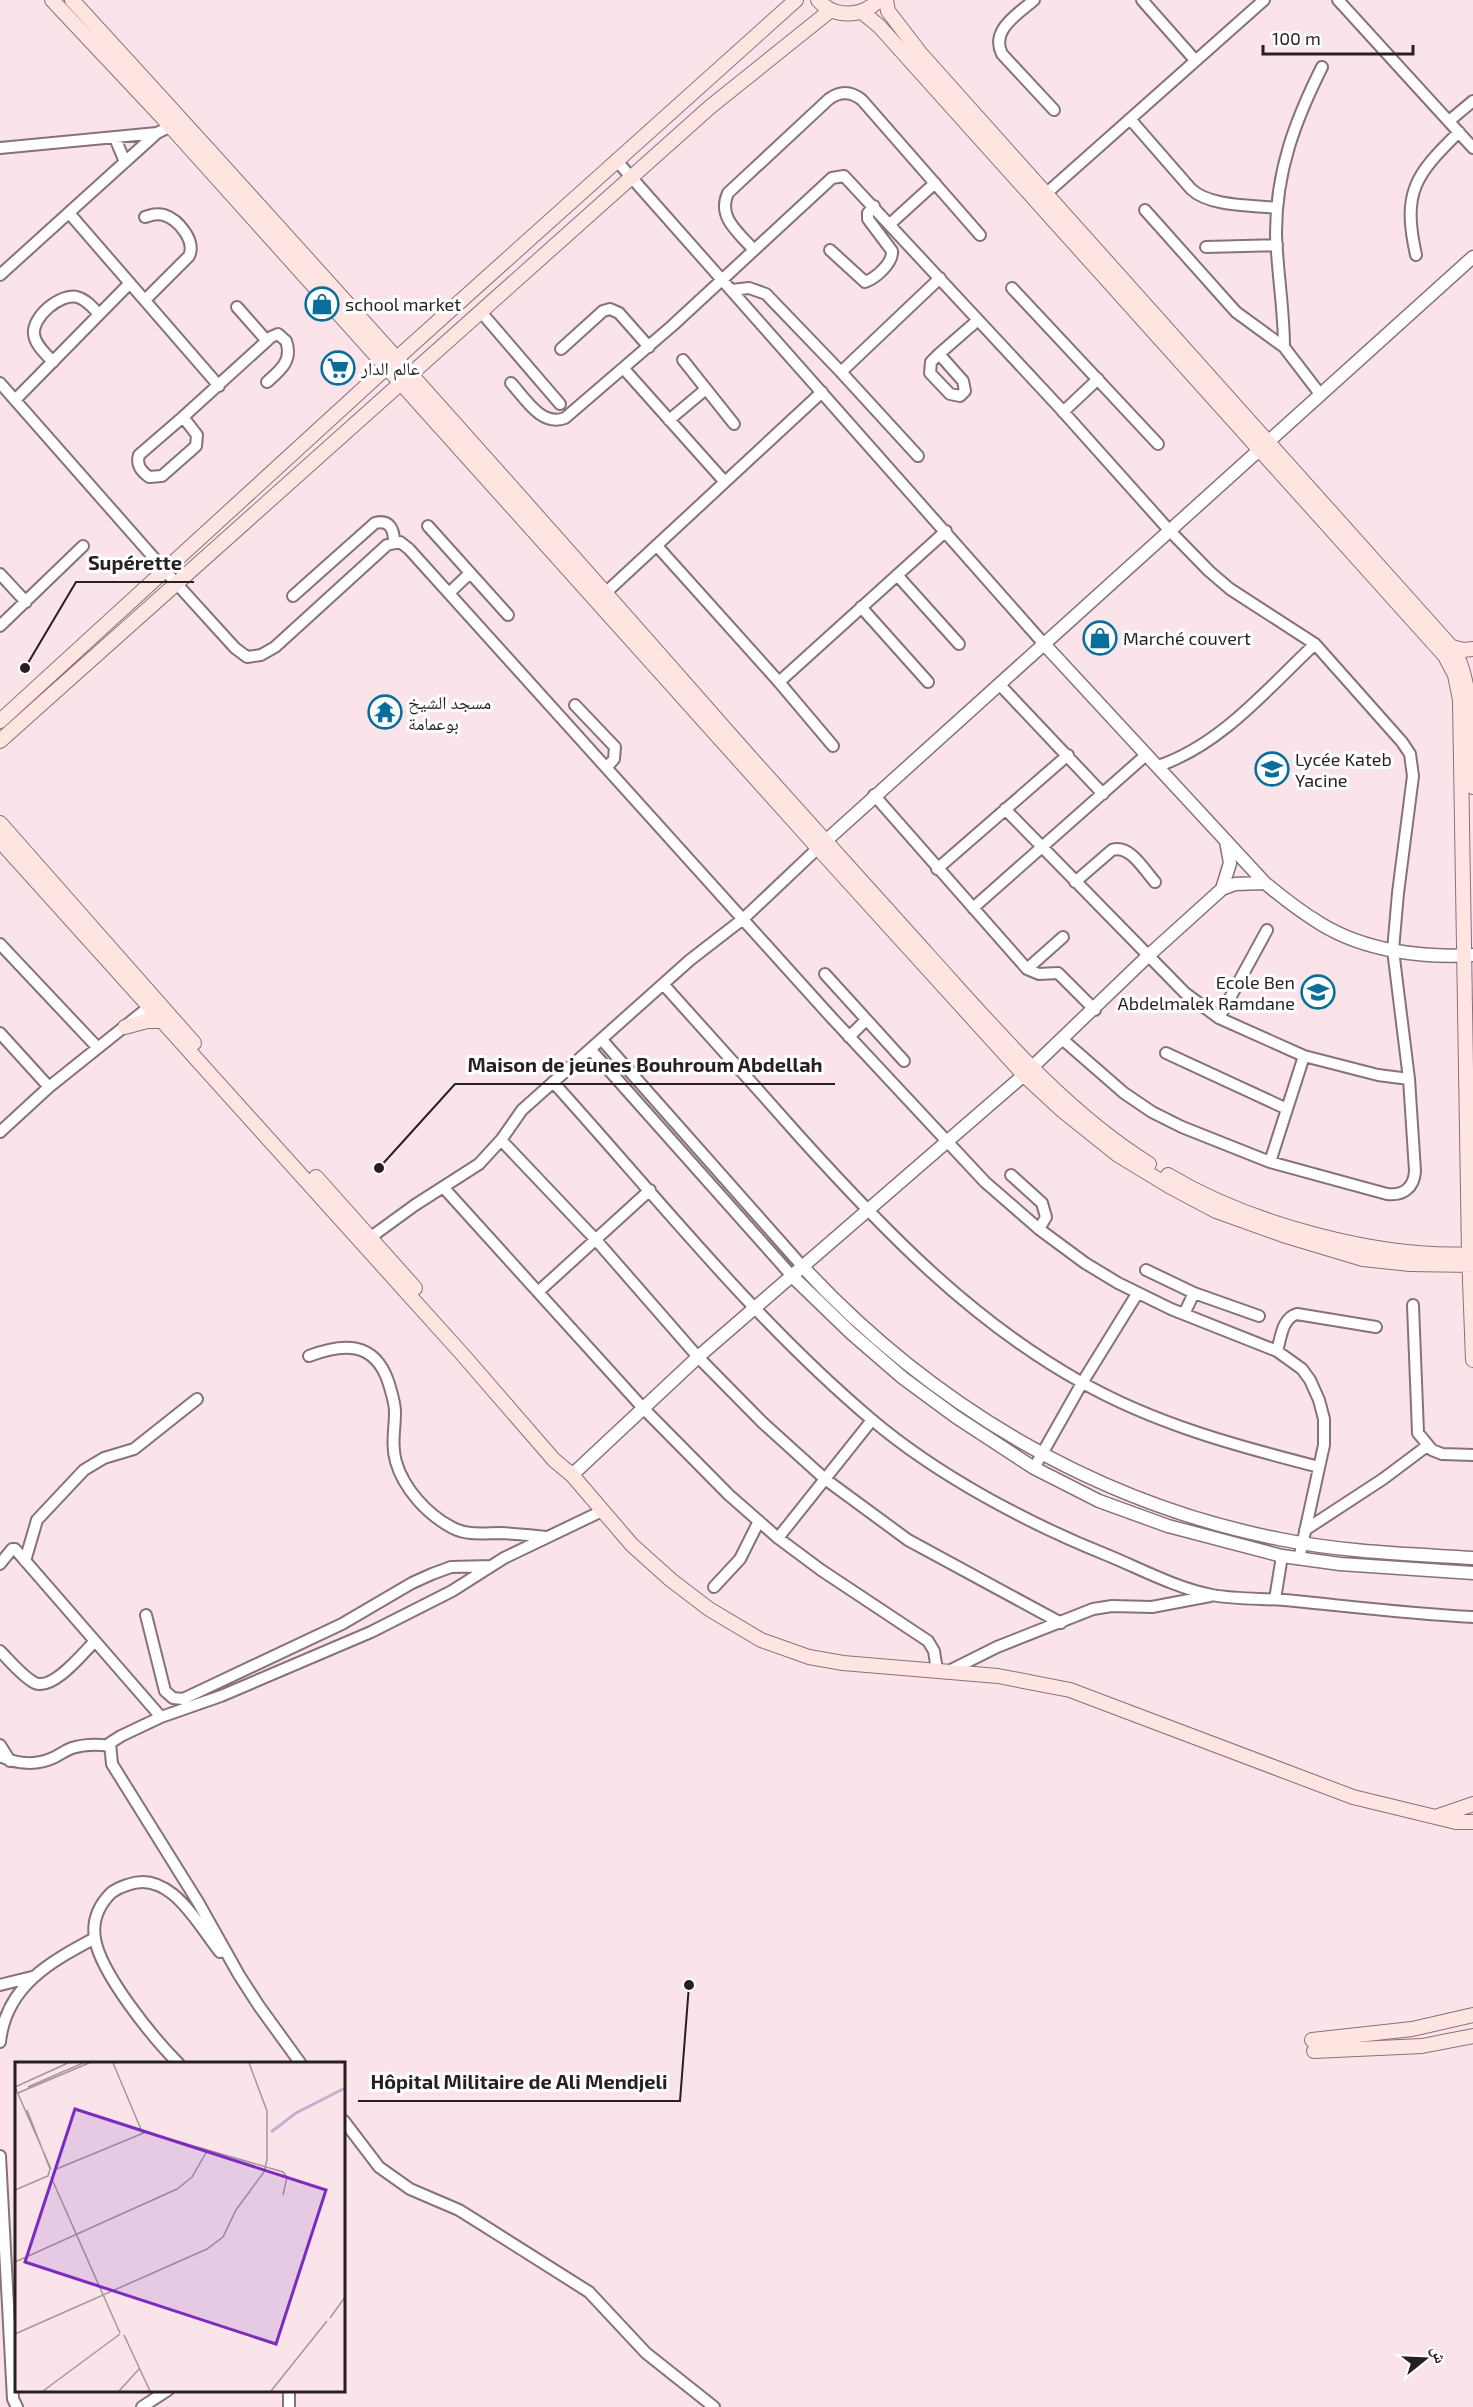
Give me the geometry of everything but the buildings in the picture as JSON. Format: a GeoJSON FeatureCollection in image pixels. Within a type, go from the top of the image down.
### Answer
{"type":"FeatureCollection","features":[{"type":"Feature","properties":{"kind":"main road"},"geometry":{"type":"LineString","coordinates":[[52,0],[115,56]]}},
{"type":"Feature","properties":{"kind":"main road"},"geometry":{"type":"LineString","coordinates":[[72,0],[115,56],[398,359],[406,379]]}},
{"type":"Feature","properties":{"kind":"main road"},"geometry":{"type":"LineString","coordinates":[[0,721],[386,368],[796,0]]}},
{"type":"Feature","properties":{"kind":"main road"},"geometry":{"type":"LineString","coordinates":[[818,0],[841,14],[862,12],[879,0]]}},
{"type":"Feature","properties":{"kind":"main road"},"geometry":{"type":"LineString","coordinates":[[886,0],[888,11],[921,54],[1042,198],[1461,667]]}},
{"type":"Feature","properties":{"kind":"main road"},"geometry":{"type":"LineString","coordinates":[[0,741],[710,106],[831,10]]}},
{"type":"Feature","properties":{"kind":"main road"},"geometry":{"type":"LineString","coordinates":[[862,12],[879,26],[1042,198]]}},
{"type":"Feature","properties":{"kind":"main road"},"geometry":{"type":"LineString","coordinates":[[694,90],[710,106]]}},
{"type":"Feature","properties":{"kind":"main road"},"geometry":{"type":"LineString","coordinates":[[175,121],[386,368],[406,379],[822,845],[1028,1071],[1143,1160],[1225,1204],[1287,1225],[1358,1245],[1471,1260]]}},
{"type":"Feature","properties":{"kind":"main road"},"geometry":{"type":"LineString","coordinates":[[1262,446],[1452,647],[1472,688],[1473,787]]}},
{"type":"Feature","properties":{"kind":"main road"},"geometry":{"type":"LineString","coordinates":[[1452,647],[1473,650]]}},
{"type":"Feature","properties":{"kind":"main road"},"geometry":{"type":"LineString","coordinates":[[1473,650],[1461,667],[1460,700],[1469,956],[1473,1360]]}},
{"type":"Feature","properties":{"kind":"main road"},"geometry":{"type":"LineString","coordinates":[[0,823],[152,1004],[162,1022],[424,1311],[554,1460],[572,1475],[633,1545],[671,1580],[710,1609],[761,1640],[792,1652],[825,1660],[1023,1679],[1070,1690],[1353,1797],[1456,1822],[1473,1822]]}},
{"type":"Feature","properties":{"kind":"main road"},"geometry":{"type":"LineString","coordinates":[[0,842],[371,1237],[562,1456],[572,1475]]}},
{"type":"Feature","properties":{"kind":"main road"},"geometry":{"type":"LineString","coordinates":[[125,1027],[147,1021],[162,1022]]}},
{"type":"Feature","properties":{"kind":"main road"},"geometry":{"type":"LineString","coordinates":[[1438,1816],[1473,1804]]}},
{"type":"Feature","properties":{"kind":"main road"},"geometry":{"type":"LineString","coordinates":[[1473,2015],[1412,2029],[1313,2045],[1422,2046],[1473,2036]]}},
{"type":"Feature","properties":{"kind":"street"},"geometry":{"type":"LineString","coordinates":[[1034,0],[1003,29],[998,44],[1002,54],[1054,110]]}},
{"type":"Feature","properties":{"kind":"street"},"geometry":{"type":"LineString","coordinates":[[1142,0],[1195,60]]}},
{"type":"Feature","properties":{"kind":"street"},"geometry":{"type":"LineString","coordinates":[[1042,198],[1264,0]]}},
{"type":"Feature","properties":{"kind":"street"},"geometry":{"type":"LineString","coordinates":[[1338,0],[1473,148]]}},
{"type":"Feature","properties":{"kind":"street"},"geometry":{"type":"LineString","coordinates":[[1284,347],[1277,245],[1277,208],[1282,171],[1294,128],[1322,67]]}},
{"type":"Feature","properties":{"kind":"street"},"geometry":{"type":"LineString","coordinates":[[753,249],[728,220],[724,207],[728,193],[835,95],[849,93],[862,100],[980,235]]}},
{"type":"Feature","properties":{"kind":"street"},"geometry":{"type":"LineString","coordinates":[[1449,121],[1473,101]]}},
{"type":"Feature","properties":{"kind":"street"},"geometry":{"type":"LineString","coordinates":[[1130,119],[1191,189],[1202,197],[1215,201],[1277,208]]}},
{"type":"Feature","properties":{"kind":"street"},"geometry":{"type":"LineString","coordinates":[[0,275],[157,133],[175,121]]}},
{"type":"Feature","properties":{"kind":"street"},"geometry":{"type":"LineString","coordinates":[[1416,255],[1410,223],[1414,191],[1420,173],[1458,132]]}},
{"type":"Feature","properties":{"kind":"street"},"geometry":{"type":"LineString","coordinates":[[0,148],[157,133]]}},
{"type":"Feature","properties":{"kind":"street"},"geometry":{"type":"LineString","coordinates":[[115,138],[125,162]]}},
{"type":"Feature","properties":{"kind":"street"},"geometry":{"type":"LineString","coordinates":[[616,160],[1044,644],[1146,755],[1158,765],[1264,883],[1321,924],[1363,944],[1393,950],[1469,956]]}},
{"type":"Feature","properties":{"kind":"street"},"geometry":{"type":"LineString","coordinates":[[511,383],[543,417],[560,420],[569,415],[649,347],[753,249],[836,176],[848,178],[1169,530],[1230,589],[1315,644],[1402,742],[1412,761],[1413,776],[1393,950],[1408,1079],[1415,1171],[1407,1190],[1401,1194],[1387,1194],[1270,1162],[1182,1127],[1152,1112],[1124,1093],[1062,1039]]}},
{"type":"Feature","properties":{"kind":"street"},"geometry":{"type":"LineString","coordinates":[[890,224],[934,183]]}},
{"type":"Feature","properties":{"kind":"street"},"geometry":{"type":"LineString","coordinates":[[830,250],[865,282],[890,261],[893,253],[891,248],[868,219],[868,213],[874,206]]}},
{"type":"Feature","properties":{"kind":"street"},"geometry":{"type":"LineString","coordinates":[[1145,210],[1236,312],[1284,347],[1320,394]]}},
{"type":"Feature","properties":{"kind":"street"},"geometry":{"type":"LineString","coordinates":[[69,213],[219,386]]}},
{"type":"Feature","properties":{"kind":"street"},"geometry":{"type":"LineString","coordinates":[[145,217],[158,214],[171,218],[189,238],[192,247],[189,256],[145,300]]}},
{"type":"Feature","properties":{"kind":"street"},"geometry":{"type":"LineString","coordinates":[[1206,247],[1277,245]]}},
{"type":"Feature","properties":{"kind":"street"},"geometry":{"type":"LineString","coordinates":[[371,1237],[479,1164],[501,1140],[522,1110],[690,960],[743,919],[874,795],[1000,685],[1473,257]]}},
{"type":"Feature","properties":{"kind":"street"},"geometry":{"type":"LineString","coordinates":[[841,372],[940,278]]}},
{"type":"Feature","properties":{"kind":"street"},"geometry":{"type":"LineString","coordinates":[[15,400],[130,283]]}},
{"type":"Feature","properties":{"kind":"street"},"geometry":{"type":"LineString","coordinates":[[732,290],[749,288],[766,294],[918,456]]}},
{"type":"Feature","properties":{"kind":"street"},"geometry":{"type":"LineString","coordinates":[[1012,288],[1158,444]]}},
{"type":"Feature","properties":{"kind":"street"},"geometry":{"type":"LineString","coordinates":[[53,362],[34,337],[36,322],[43,314],[62,298],[74,296],[84,300],[99,314]]}},
{"type":"Feature","properties":{"kind":"street"},"geometry":{"type":"LineString","coordinates":[[237,307],[267,341]]}},
{"type":"Feature","properties":{"kind":"street"},"geometry":{"type":"LineString","coordinates":[[561,349],[603,311],[610,309],[619,313],[649,347]]}},
{"type":"Feature","properties":{"kind":"street"},"geometry":{"type":"LineString","coordinates":[[481,312],[560,404]]}},
{"type":"Feature","properties":{"kind":"street"},"geometry":{"type":"LineString","coordinates":[[939,354],[978,320]]}},
{"type":"Feature","properties":{"kind":"street"},"geometry":{"type":"LineString","coordinates":[[183,417],[197,435],[196,446],[162,476],[149,477],[137,461],[139,455],[274,335],[281,335],[286,340],[288,350],[284,366],[267,382]]}},
{"type":"Feature","properties":{"kind":"street"},"geometry":{"type":"LineString","coordinates":[[683,360],[734,424]]}},
{"type":"Feature","properties":{"kind":"street"},"geometry":{"type":"LineString","coordinates":[[624,369],[724,481]]}},
{"type":"Feature","properties":{"kind":"street"},"geometry":{"type":"LineString","coordinates":[[1063,412],[1098,379]]}},
{"type":"Feature","properties":{"kind":"street"},"geometry":{"type":"LineString","coordinates":[[0,383],[176,583],[241,653],[256,657],[275,647],[381,549],[400,542],[409,549],[607,767],[699,864],[743,919],[849,1037],[985,1182],[1039,1229],[1085,1263],[1137,1294],[1277,1351],[1302,1369],[1320,1400],[1324,1419],[1324,1445],[1299,1559]]}},
{"type":"Feature","properties":{"kind":"street"},"geometry":{"type":"LineString","coordinates":[[669,420],[706,389]]}},
{"type":"Feature","properties":{"kind":"street"},"geometry":{"type":"LineString","coordinates":[[601,597],[822,392]]}},
{"type":"Feature","properties":{"kind":"street"},"geometry":{"type":"LineString","coordinates":[[293,596],[375,523],[384,522],[389,525],[394,543]]}},
{"type":"Feature","properties":{"kind":"street"},"geometry":{"type":"LineString","coordinates":[[428,526],[508,615]]}},
{"type":"Feature","properties":{"kind":"street"},"geometry":{"type":"LineString","coordinates":[[779,682],[946,531]]}},
{"type":"Feature","properties":{"kind":"street"},"geometry":{"type":"LineString","coordinates":[[0,626],[83,546]]}},
{"type":"Feature","properties":{"kind":"street"},"geometry":{"type":"LineString","coordinates":[[657,546],[833,746]]}},
{"type":"Feature","properties":{"kind":"street"},"geometry":{"type":"LineString","coordinates":[[450,592],[470,573]]}},
{"type":"Feature","properties":{"kind":"street"},"geometry":{"type":"LineString","coordinates":[[0,574],[26,602]]}},
{"type":"Feature","properties":{"kind":"street"},"geometry":{"type":"LineString","coordinates":[[897,575],[959,644]]}},
{"type":"Feature","properties":{"kind":"street"},"geometry":{"type":"LineString","coordinates":[[861,607],[928,682]]}},
{"type":"Feature","properties":{"kind":"street"},"geometry":{"type":"LineString","coordinates":[[1158,765],[1193,750],[1231,723],[1315,644]]}},
{"type":"Feature","properties":{"kind":"street"},"geometry":{"type":"LineString","coordinates":[[1000,685],[1068,754],[1103,794]]}},
{"type":"Feature","properties":{"kind":"street"},"geometry":{"type":"LineString","coordinates":[[575,705],[615,747],[614,759],[607,767]]}},
{"type":"Feature","properties":{"kind":"street"},"geometry":{"type":"LineString","coordinates":[[938,869],[1068,754]]}},
{"type":"Feature","properties":{"kind":"street"},"geometry":{"type":"LineString","coordinates":[[973,908],[1146,755]]}},
{"type":"Feature","properties":{"kind":"street"},"geometry":{"type":"LineString","coordinates":[[874,795],[1027,969],[1039,974],[1058,973],[1095,1010]]}},
{"type":"Feature","properties":{"kind":"street"},"geometry":{"type":"LineString","coordinates":[[1005,809],[1185,993],[1219,1018],[1304,1056],[1378,1075],[1408,1079]]}},
{"type":"Feature","properties":{"kind":"street"},"geometry":{"type":"LineString","coordinates":[[1222,889],[1230,864],[1226,841]]}},
{"type":"Feature","properties":{"kind":"street"},"geometry":{"type":"LineString","coordinates":[[1076,882],[1112,850],[1120,848],[1127,850],[1155,882]]}},
{"type":"Feature","properties":{"kind":"street"},"geometry":{"type":"LineString","coordinates":[[572,1475],[754,1308],[1028,1071],[1095,1010],[1149,955],[1222,889],[1234,884],[1264,883]]}},
{"type":"Feature","properties":{"kind":"street"},"geometry":{"type":"LineString","coordinates":[[1219,1018],[1266,930]]}},
{"type":"Feature","properties":{"kind":"street"},"geometry":{"type":"LineString","coordinates":[[1027,969],[1063,937]]}},
{"type":"Feature","properties":{"kind":"street"},"geometry":{"type":"LineString","coordinates":[[0,944],[98,1048]]}},
{"type":"Feature","properties":{"kind":"street"},"geometry":{"type":"LineString","coordinates":[[825,974],[904,1061]]}},
{"type":"Feature","properties":{"kind":"street"},"geometry":{"type":"LineString","coordinates":[[663,984],[867,1212],[918,1262],[972,1309],[1026,1348],[1082,1383],[1157,1419],[1231,1445],[1319,1467]]}},
{"type":"Feature","properties":{"kind":"street"},"geometry":{"type":"LineString","coordinates":[[0,1132],[49,1087],[152,1004]]}},
{"type":"Feature","properties":{"kind":"street"},"geometry":{"type":"LineString","coordinates":[[849,1037],[866,1020]]}},
{"type":"Feature","properties":{"kind":"street"},"geometry":{"type":"LineString","coordinates":[[0,1033],[49,1087]]}},
{"type":"Feature","properties":{"kind":"street"},"geometry":{"type":"LineString","coordinates":[[602,1040],[802,1266],[852,1317],[904,1364],[968,1409],[1042,1455],[1098,1482],[1200,1520],[1302,1544],[1473,1558]]}},
{"type":"Feature","properties":{"kind":"street"},"geometry":{"type":"LineString","coordinates":[[591,1050],[792,1275],[851,1333],[903,1378],[956,1417],[1034,1467],[1099,1501],[1158,1522],[1282,1556],[1340,1564],[1473,1573]]}},
{"type":"Feature","properties":{"kind":"street"},"geometry":{"type":"LineString","coordinates":[[1166,1053],[1287,1109]]}},
{"type":"Feature","properties":{"kind":"street"},"geometry":{"type":"LineString","coordinates":[[1270,1162],[1304,1056]]}},
{"type":"Feature","properties":{"kind":"street"},"geometry":{"type":"LineString","coordinates":[[553,1082],[754,1308],[872,1420],[983,1494],[1059,1535],[1180,1585],[1213,1595],[1275,1599],[1364,1610],[1473,1617]]}},
{"type":"Feature","properties":{"kind":"street"},"geometry":{"type":"LineString","coordinates":[[501,1140],[596,1240],[698,1358],[763,1424],[825,1479],[908,1540],[1061,1623]]}},
{"type":"Feature","properties":{"kind":"street"},"geometry":{"type":"LineString","coordinates":[[1011,1174],[1044,1206],[1046,1217],[1039,1229]]}},
{"type":"Feature","properties":{"kind":"street"},"geometry":{"type":"LineString","coordinates":[[443,1187],[643,1408],[697,1464],[778,1538],[866,1602],[928,1641],[943,1671],[998,1647],[1106,1606],[1152,1607],[1213,1595]]}},
{"type":"Feature","properties":{"kind":"street"},"geometry":{"type":"LineString","coordinates":[[538,1292],[650,1190]]}},
{"type":"Feature","properties":{"kind":"street"},"geometry":{"type":"LineString","coordinates":[[1146,1270],[1194,1293],[1259,1316]]}},
{"type":"Feature","properties":{"kind":"street"},"geometry":{"type":"LineString","coordinates":[[1184,1314],[1194,1293]]}},
{"type":"Feature","properties":{"kind":"street"},"geometry":{"type":"LineString","coordinates":[[1034,1467],[1137,1294]]}},
{"type":"Feature","properties":{"kind":"street"},"geometry":{"type":"LineString","coordinates":[[1413,1305],[1418,1433],[1427,1446],[1442,1454],[1473,1455]]}},
{"type":"Feature","properties":{"kind":"street"},"geometry":{"type":"LineString","coordinates":[[1277,1351],[1285,1323],[1297,1314],[1376,1327]]}},
{"type":"Feature","properties":{"kind":"street"},"geometry":{"type":"LineString","coordinates":[[309,1356],[325,1350],[350,1347],[372,1355],[381,1366],[392,1392],[395,1412],[393,1447],[396,1464],[416,1498],[451,1527],[466,1533],[547,1537]]}},
{"type":"Feature","properties":{"kind":"street"},"geometry":{"type":"LineString","coordinates":[[26,1561],[37,1520],[84,1470],[104,1458],[135,1449],[197,1399]]}},
{"type":"Feature","properties":{"kind":"street"},"geometry":{"type":"LineString","coordinates":[[778,1538],[872,1420]]}},
{"type":"Feature","properties":{"kind":"street"},"geometry":{"type":"LineString","coordinates":[[1305,1530],[1383,1479],[1427,1446]]}},
{"type":"Feature","properties":{"kind":"street"},"geometry":{"type":"LineString","coordinates":[[239,1975],[198,1902],[112,1764],[110,1746],[112,1741],[161,1717],[221,1696],[371,1632],[452,1591],[491,1566],[602,1511]]}},
{"type":"Feature","properties":{"kind":"street"},"geometry":{"type":"LineString","coordinates":[[714,1587],[740,1559],[759,1521]]}},
{"type":"Feature","properties":{"kind":"street"},"geometry":{"type":"LineString","coordinates":[[0,1564],[12,1548],[26,1561],[161,1717]]}},
{"type":"Feature","properties":{"kind":"street"},"geometry":{"type":"LineString","coordinates":[[1275,1599],[1282,1556]]}},
{"type":"Feature","properties":{"kind":"street"},"geometry":{"type":"LineString","coordinates":[[146,1615],[165,1691],[173,1698],[183,1699],[342,1624],[412,1583],[432,1574],[451,1567],[491,1566]]}},
{"type":"Feature","properties":{"kind":"street"},"geometry":{"type":"LineString","coordinates":[[1,1654],[34,1682],[47,1684],[55,1680],[95,1641]]}},
{"type":"Feature","properties":{"kind":"street"},"geometry":{"type":"LineString","coordinates":[[0,1745],[5,1758],[26,1764],[53,1758],[78,1746],[96,1744],[110,1746]]}},
{"type":"Feature","properties":{"kind":"street"},"geometry":{"type":"LineString","coordinates":[[177,2062],[121,1991],[103,1963],[95,1938],[95,1920],[102,1902],[114,1890],[133,1882],[150,1882],[169,1890],[187,1908],[239,1975],[300,2062]]}},
{"type":"Feature","properties":{"kind":"street"},"geometry":{"type":"LineString","coordinates":[[0,2042],[9,2012],[18,1993],[33,1977],[58,1958],[95,1938]]}},
{"type":"Feature","properties":{"kind":"street"},"geometry":{"type":"LineString","coordinates":[[0,1985],[33,1977]]}},
{"type":"Feature","properties":{"kind":"street"},"geometry":{"type":"LineString","coordinates":[[345,2122],[379,2167],[410,2189],[459,2210],[589,2292],[646,2353],[714,2407]]}},
{"type":"Feature","properties":{"kind":"street"},"geometry":{"type":"LineString","coordinates":[[0,2156],[13,2399],[17,2407]]}},
{"type":"Feature","properties":{"kind":"street"},"geometry":{"type":"LineString","coordinates":[[142,2407],[166,2392]]}},
{"type":"Feature","properties":{"kind":"street"},"geometry":{"type":"LineString","coordinates":[[289,2392],[290,2407]]}},
{"type":"Feature","properties":{"kind":"place","name":"school market"},"geometry":{"type":"Point","coordinates":[322,304]}},
{"type":"Feature","properties":{"kind":"place","name":"عالم الدار"},"geometry":{"type":"Point","coordinates":[338,368]}},
{"type":"Feature","properties":{"kind":"place","name":"Marché couvert"},"geometry":{"type":"Point","coordinates":[1100,638]}},
{"type":"Feature","properties":{"kind":"place","name":"Supérette"},"geometry":{"type":"Point","coordinates":[25,668]}},
{"type":"Feature","properties":{"kind":"place","name":"مسجد الشيخ بوعمامة"},"geometry":{"type":"Point","coordinates":[385,712]}},
{"type":"Feature","properties":{"kind":"place","name":"Lycée Kateb Yacine"},"geometry":{"type":"Point","coordinates":[1272,769]}},
{"type":"Feature","properties":{"kind":"place","name":"Ecole Ben Abdelmalek Ramdane"},"geometry":{"type":"Point","coordinates":[1318,992]}},
{"type":"Feature","properties":{"kind":"place","name":"Maison de jeunes Bouhroum Abdellah"},"geometry":{"type":"Point","coordinates":[379,1168]}},
{"type":"Feature","properties":{"kind":"place","name":"Hôpital Militaire de Ali Mendjeli"},"geometry":{"type":"Point","coordinates":[689,1985]}}]}
